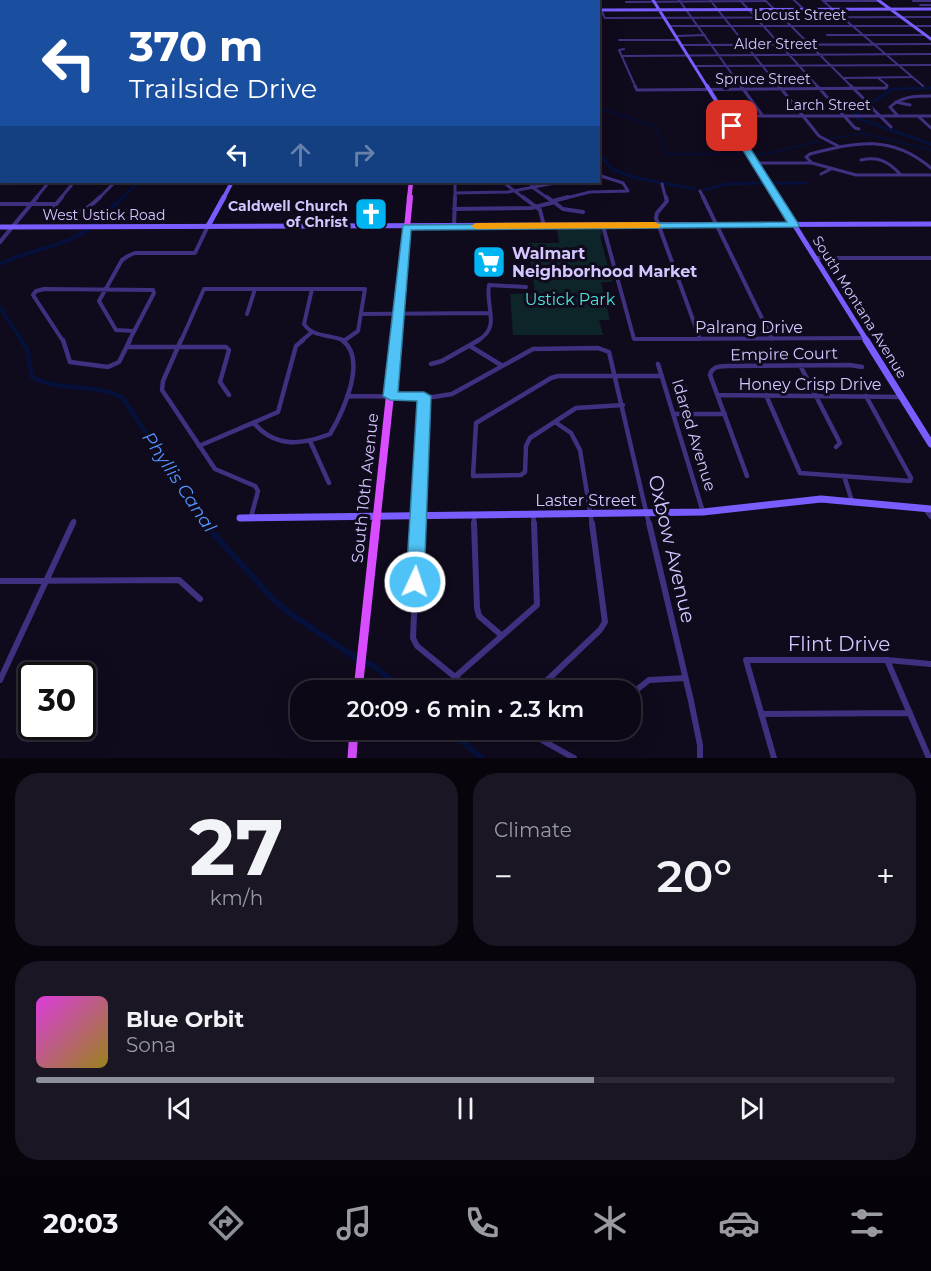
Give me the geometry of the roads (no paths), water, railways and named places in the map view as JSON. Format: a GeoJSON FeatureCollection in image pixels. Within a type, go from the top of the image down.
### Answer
{"type":"FeatureCollection","features":[{"type":"Feature","properties":{"kind":"main road","name":"South Montana Avenue"},"geometry":{"type":"LineString","coordinates":[[654,1],[931,444]]}},
{"type":"Feature","properties":{"kind":"main road"},"geometry":{"type":"LineString","coordinates":[[879,1],[931,39]]}},
{"type":"Feature","properties":{"kind":"main road"},"geometry":{"type":"LineString","coordinates":[[600,10],[925,9],[931,7]]}},
{"type":"Feature","properties":{"kind":"main road"},"geometry":{"type":"LineString","coordinates":[[208,226],[231,183]]}},
{"type":"Feature","properties":{"kind":"main road","name":"South 10th Avenue"},"geometry":{"type":"LineString","coordinates":[[359,680],[411,183]]}},
{"type":"Feature","properties":{"kind":"main road","name":"West Ustick Road"},"geometry":{"type":"LineString","coordinates":[[0,227],[931,224]]}},
{"type":"Feature","properties":{"kind":"main road","name":"Laster Street"},"geometry":{"type":"LineString","coordinates":[[240,518],[703,512],[805,500],[852,501],[928,509]]}},
{"type":"Feature","properties":{"kind":"main road"},"geometry":{"type":"LineString","coordinates":[[351,758],[353,740]]}},
{"type":"Feature","properties":{"kind":"street"},"geometry":{"type":"LineString","coordinates":[[794,0],[812,17]]}},
{"type":"Feature","properties":{"kind":"street"},"geometry":{"type":"LineString","coordinates":[[913,0],[931,1]]}},
{"type":"Feature","properties":{"kind":"street"},"geometry":{"type":"LineString","coordinates":[[913,0],[925,9]]}},
{"type":"Feature","properties":{"kind":"street"},"geometry":{"type":"LineString","coordinates":[[630,9],[626,1],[766,1],[867,102]]}},
{"type":"Feature","properties":{"kind":"street"},"geometry":{"type":"LineString","coordinates":[[680,1],[762,116]]}},
{"type":"Feature","properties":{"kind":"street"},"geometry":{"type":"LineString","coordinates":[[710,1],[819,136],[838,146]]}},
{"type":"Feature","properties":{"kind":"street"},"geometry":{"type":"LineString","coordinates":[[741,1],[859,129]]}},
{"type":"Feature","properties":{"kind":"street"},"geometry":{"type":"LineString","coordinates":[[822,1],[879,1]]}},
{"type":"Feature","properties":{"kind":"street"},"geometry":{"type":"LineString","coordinates":[[822,1],[923,86]]}},
{"type":"Feature","properties":{"kind":"street"},"geometry":{"type":"LineString","coordinates":[[851,1],[862,9]]}},
{"type":"Feature","properties":{"kind":"street"},"geometry":{"type":"LineString","coordinates":[[920,5],[931,7]]}},
{"type":"Feature","properties":{"kind":"street"},"geometry":{"type":"LineString","coordinates":[[600,10],[605,18],[931,17]]}},
{"type":"Feature","properties":{"kind":"street","name":"Locust Street"},"geometry":{"type":"LineString","coordinates":[[670,26],[931,26]]}},
{"type":"Feature","properties":{"kind":"street"},"geometry":{"type":"LineString","coordinates":[[619,40],[705,35]]}},
{"type":"Feature","properties":{"kind":"street"},"geometry":{"type":"LineString","coordinates":[[827,35],[925,35]]}},
{"type":"Feature","properties":{"kind":"street"},"geometry":{"type":"LineString","coordinates":[[641,40],[645,43]]}},
{"type":"Feature","properties":{"kind":"street"},"geometry":{"type":"LineString","coordinates":[[681,45],[931,44]]}},
{"type":"Feature","properties":{"kind":"street"},"geometry":{"type":"LineString","coordinates":[[622,49],[622,56]]}},
{"type":"Feature","properties":{"kind":"street","name":"Alder Street"},"geometry":{"type":"LineString","coordinates":[[622,56],[931,54]]}},
{"type":"Feature","properties":{"kind":"street","name":"Spruce Street"},"geometry":{"type":"LineString","coordinates":[[622,56],[638,90],[821,90],[877,89],[887,86],[878,78]]}},
{"type":"Feature","properties":{"kind":"street"},"geometry":{"type":"LineString","coordinates":[[695,66],[931,65]]}},
{"type":"Feature","properties":{"kind":"street"},"geometry":{"type":"LineString","coordinates":[[734,77],[810,77]]}},
{"type":"Feature","properties":{"kind":"street"},"geometry":{"type":"LineString","coordinates":[[842,78],[912,77]]}},
{"type":"Feature","properties":{"kind":"street"},"geometry":{"type":"LineString","coordinates":[[898,116],[890,107],[896,102],[906,96],[931,96]]}},
{"type":"Feature","properties":{"kind":"street"},"geometry":{"type":"LineString","coordinates":[[896,102],[910,105]]}},
{"type":"Feature","properties":{"kind":"street"},"geometry":{"type":"LineString","coordinates":[[871,107],[891,127]]}},
{"type":"Feature","properties":{"kind":"street","name":"Larch Street"},"geometry":{"type":"LineString","coordinates":[[726,116],[931,116]]}},
{"type":"Feature","properties":{"kind":"street"},"geometry":{"type":"LineString","coordinates":[[918,116],[931,128]]}},
{"type":"Feature","properties":{"kind":"street"},"geometry":{"type":"LineString","coordinates":[[812,163],[807,159],[807,155],[859,141],[874,142],[911,151],[931,168]]}},
{"type":"Feature","properties":{"kind":"street"},"geometry":{"type":"LineString","coordinates":[[861,160],[873,158],[885,160],[901,175]]}},
{"type":"Feature","properties":{"kind":"street"},"geometry":{"type":"LineString","coordinates":[[755,163],[812,163],[853,175],[931,175]]}},
{"type":"Feature","properties":{"kind":"street"},"geometry":{"type":"LineString","coordinates":[[821,174],[831,168]]}},
{"type":"Feature","properties":{"kind":"street"},"geometry":{"type":"LineString","coordinates":[[454,209],[535,206],[590,192],[628,191],[623,183],[600,176]]}},
{"type":"Feature","properties":{"kind":"street"},"geometry":{"type":"LineString","coordinates":[[0,242],[47,183]]}},
{"type":"Feature","properties":{"kind":"street"},"geometry":{"type":"LineString","coordinates":[[74,183],[53,210],[63,215],[80,213],[89,208],[114,183]]}},
{"type":"Feature","properties":{"kind":"street"},"geometry":{"type":"LineString","coordinates":[[454,226],[455,183]]}},
{"type":"Feature","properties":{"kind":"street"},"geometry":{"type":"LineString","coordinates":[[503,183],[542,213],[544,226]]}},
{"type":"Feature","properties":{"kind":"street"},"geometry":{"type":"LineString","coordinates":[[531,183],[532,187],[569,211],[584,212]]}},
{"type":"Feature","properties":{"kind":"street"},"geometry":{"type":"LineString","coordinates":[[455,193],[514,191],[554,183]]}},
{"type":"Feature","properties":{"kind":"street"},"geometry":{"type":"LineString","coordinates":[[662,184],[667,201],[657,213],[658,225],[700,339]]}},
{"type":"Feature","properties":{"kind":"street"},"geometry":{"type":"LineString","coordinates":[[700,191],[772,339]]}},
{"type":"Feature","properties":{"kind":"street"},"geometry":{"type":"LineString","coordinates":[[0,204],[56,204]]}},
{"type":"Feature","properties":{"kind":"street"},"geometry":{"type":"LineString","coordinates":[[134,331],[116,330],[99,304],[122,260],[135,254],[195,253],[208,226]]}},
{"type":"Feature","properties":{"kind":"street","name":"Palrang Drive"},"geometry":{"type":"LineString","coordinates":[[603,226],[634,339],[865,338]]}},
{"type":"Feature","properties":{"kind":"street"},"geometry":{"type":"LineString","coordinates":[[815,258],[931,258]]}},
{"type":"Feature","properties":{"kind":"street"},"geometry":{"type":"LineString","coordinates":[[430,364],[488,335],[491,327],[489,285],[526,287]]}},
{"type":"Feature","properties":{"kind":"street"},"geometry":{"type":"LineString","coordinates":[[105,289],[153,290],[154,293],[119,362],[108,366],[70,362],[62,338],[33,295],[36,291],[105,289]]}},
{"type":"Feature","properties":{"kind":"street"},"geometry":{"type":"LineString","coordinates":[[251,518],[258,491],[255,486],[215,469],[162,390],[204,289],[365,289],[358,331],[345,340]]}},
{"type":"Feature","properties":{"kind":"street"},"geometry":{"type":"LineString","coordinates":[[247,314],[255,289]]}},
{"type":"Feature","properties":{"kind":"street"},"geometry":{"type":"LineString","coordinates":[[254,423],[261,433],[278,442],[298,444],[330,434],[345,408],[355,357],[353,349],[345,340],[311,333],[305,329],[304,324],[312,289]]}},
{"type":"Feature","properties":{"kind":"street"},"geometry":{"type":"LineString","coordinates":[[361,314],[489,313]]}},
{"type":"Feature","properties":{"kind":"street"},"geometry":{"type":"LineString","coordinates":[[430,322],[431,314]]}},
{"type":"Feature","properties":{"kind":"street"},"geometry":{"type":"LineString","coordinates":[[199,446],[278,412],[296,346],[311,333]]}},
{"type":"Feature","properties":{"kind":"street"},"geometry":{"type":"LineString","coordinates":[[127,346],[226,347],[229,350],[220,372],[220,382],[229,395]]}},
{"type":"Feature","properties":{"kind":"street"},"geometry":{"type":"LineString","coordinates":[[347,396],[452,394],[501,365],[470,346]]}},
{"type":"Feature","properties":{"kind":"street","name":"Oxbow Avenue"},"geometry":{"type":"LineString","coordinates":[[501,365],[532,349],[606,349],[623,405],[700,746],[700,758]]}},
{"type":"Feature","properties":{"kind":"street","name":"Idared Avenue"},"geometry":{"type":"LineString","coordinates":[[658,364],[703,512]]}},
{"type":"Feature","properties":{"kind":"street"},"geometry":{"type":"LineString","coordinates":[[800,365],[840,443],[836,447]]}},
{"type":"Feature","properties":{"kind":"street","name":"Empire Court"},"geometry":{"type":"LineString","coordinates":[[747,476],[710,375],[716,367],[800,365],[862,367]]}},
{"type":"Feature","properties":{"kind":"street"},"geometry":{"type":"LineString","coordinates":[[623,405],[576,408],[530,438],[526,446],[525,472],[521,475],[473,476],[474,429],[477,423],[551,378],[558,376],[662,376]]}},
{"type":"Feature","properties":{"kind":"street","name":"Honey Crisp Drive"},"geometry":{"type":"LineString","coordinates":[[718,395],[901,397]]}},
{"type":"Feature","properties":{"kind":"street"},"geometry":{"type":"LineString","coordinates":[[766,395],[800,473],[910,482],[911,478],[866,396]]}},
{"type":"Feature","properties":{"kind":"street"},"geometry":{"type":"LineString","coordinates":[[424,396],[413,638],[417,646],[459,680]]}},
{"type":"Feature","properties":{"kind":"street"},"geometry":{"type":"LineString","coordinates":[[674,414],[725,414]]}},
{"type":"Feature","properties":{"kind":"street"},"geometry":{"type":"LineString","coordinates":[[548,680],[600,630],[605,622],[601,579],[576,440],[571,433],[555,422]]}},
{"type":"Feature","properties":{"kind":"street"},"geometry":{"type":"LineString","coordinates":[[310,441],[329,483]]}},
{"type":"Feature","properties":{"kind":"street"},"geometry":{"type":"LineString","coordinates":[[844,476],[852,501]]}},
{"type":"Feature","properties":{"kind":"street"},"geometry":{"type":"LineString","coordinates":[[928,509],[931,517]]}},
{"type":"Feature","properties":{"kind":"street"},"geometry":{"type":"LineString","coordinates":[[474,514],[477,608],[479,616],[501,635]]}},
{"type":"Feature","properties":{"kind":"street"},"geometry":{"type":"LineString","coordinates":[[455,677],[537,605],[533,514]]}},
{"type":"Feature","properties":{"kind":"street"},"geometry":{"type":"LineString","coordinates":[[0,680],[44,580],[74,521]]}},
{"type":"Feature","properties":{"kind":"street"},"geometry":{"type":"LineString","coordinates":[[0,581],[179,580],[200,599]]}},
{"type":"Feature","properties":{"kind":"street","name":"Flint Drive"},"geometry":{"type":"LineString","coordinates":[[761,714],[746,660],[887,660],[931,664]]}},
{"type":"Feature","properties":{"kind":"street"},"geometry":{"type":"LineString","coordinates":[[887,660],[929,758]]}},
{"type":"Feature","properties":{"kind":"street"},"geometry":{"type":"LineString","coordinates":[[641,686],[649,680],[685,678]]}},
{"type":"Feature","properties":{"kind":"street"},"geometry":{"type":"LineString","coordinates":[[774,758],[761,714],[910,713]]}},
{"type":"Feature","properties":{"kind":"street"},"geometry":{"type":"LineString","coordinates":[[542,740],[574,758]]}},
{"type":"Feature","properties":{"kind":"waterway"},"geometry":{"type":"LineString","coordinates":[[854,115],[892,89],[931,88]]}},
{"type":"Feature","properties":{"kind":"waterway"},"geometry":{"type":"LineString","coordinates":[[600,109],[655,126],[665,148]]}},
{"type":"Feature","properties":{"kind":"waterway"},"geometry":{"type":"LineString","coordinates":[[857,118],[931,144]]}},
{"type":"Feature","properties":{"kind":"waterway"},"geometry":{"type":"LineString","coordinates":[[829,139],[862,133],[931,150]]}},
{"type":"Feature","properties":{"kind":"waterway"},"geometry":{"type":"LineString","coordinates":[[752,154],[764,154],[820,141]]}},
{"type":"Feature","properties":{"kind":"waterway"},"geometry":{"type":"LineString","coordinates":[[666,150],[669,154],[743,154]]}},
{"type":"Feature","properties":{"kind":"waterway"},"geometry":{"type":"LineString","coordinates":[[600,155],[613,170],[637,178],[695,189]]}},
{"type":"Feature","properties":{"kind":"waterway","name":"Phyllis Canal"},"geometry":{"type":"LineString","coordinates":[[121,199],[138,183]]}},
{"type":"Feature","properties":{"kind":"waterway"},"geometry":{"type":"LineString","coordinates":[[704,190],[726,184],[763,183]]}},
{"type":"Feature","properties":{"kind":"waterway"},"geometry":{"type":"LineString","coordinates":[[771,183],[807,183]]}},
{"type":"Feature","properties":{"kind":"waterway","name":"Phyllis Canal"},"geometry":{"type":"LineString","coordinates":[[94,224],[123,197]]}},
{"type":"Feature","properties":{"kind":"waterway","name":"Phyllis Canal"},"geometry":{"type":"LineString","coordinates":[[0,264],[66,241],[87,230]]}},
{"type":"Feature","properties":{"kind":"waterway","name":"Phyllis Canal"},"geometry":{"type":"LineString","coordinates":[[0,307],[22,341]]}},
{"type":"Feature","properties":{"kind":"waterway","name":"Phyllis Canal"},"geometry":{"type":"LineString","coordinates":[[21,340],[27,349],[32,377],[54,385],[101,390],[123,398],[205,524]]}},
{"type":"Feature","properties":{"kind":"waterway","name":"Phyllis Canal"},"geometry":{"type":"LineString","coordinates":[[204,523],[272,598],[288,612],[356,658],[374,666],[392,680]]}},
{"type":"Feature","properties":{"kind":"waterway","name":"Phyllis Canal"},"geometry":{"type":"LineString","coordinates":[[460,740],[482,758]]}},
{"type":"Feature","properties":{"kind":"place","name":"Caldwell Church of Christ"},"geometry":{"type":"Point","coordinates":[371,214]}},
{"type":"Feature","properties":{"kind":"place","name":"Walmart Neighborhood Market"},"geometry":{"type":"Point","coordinates":[489,262]}},
{"type":"Feature","properties":{"kind":"park label","name":"Ustick Park"},"geometry":{"type":"Point","coordinates":[570,299]}}]}
